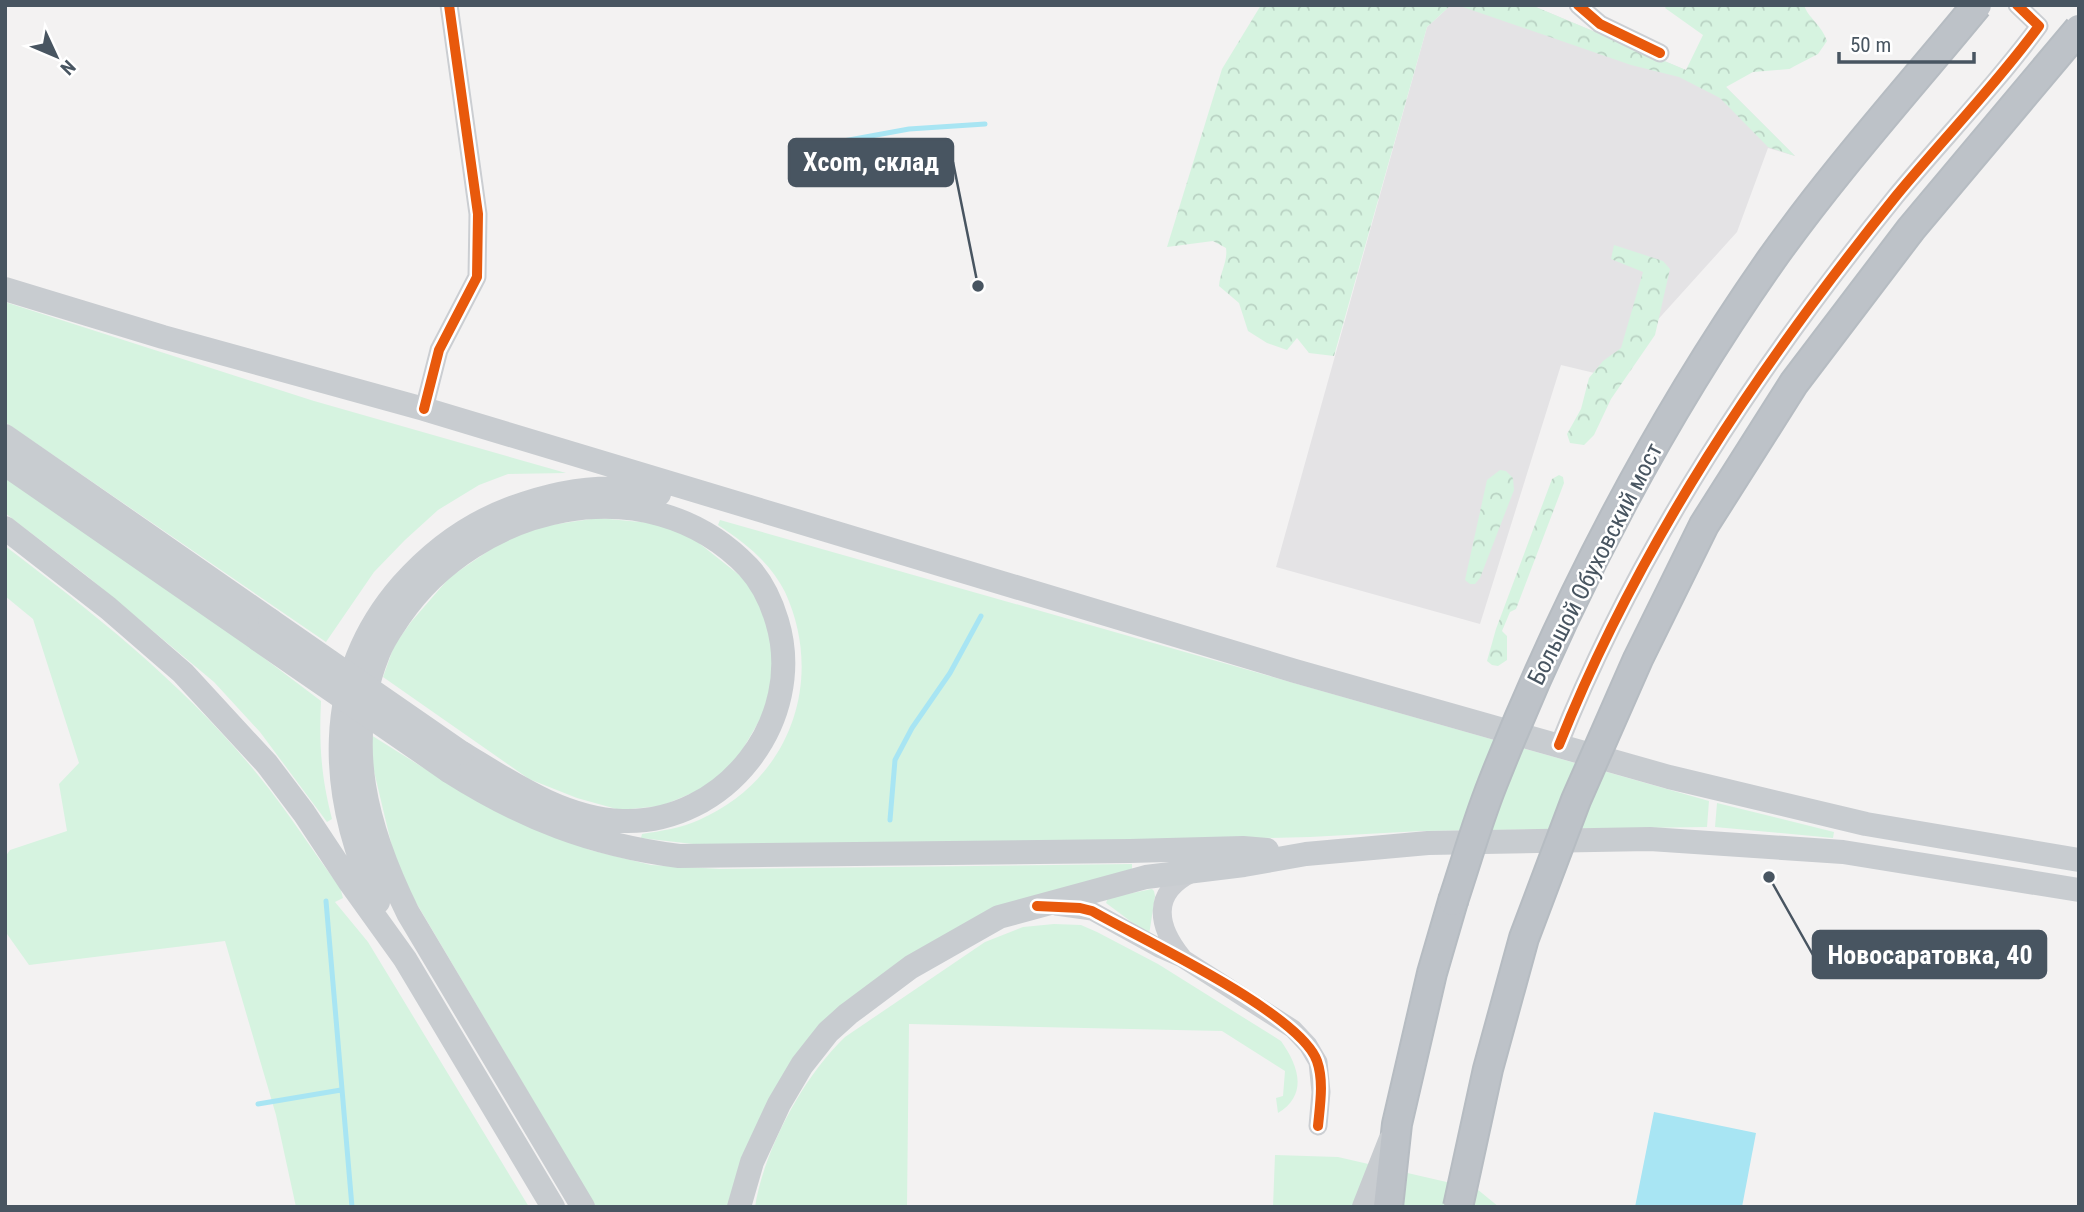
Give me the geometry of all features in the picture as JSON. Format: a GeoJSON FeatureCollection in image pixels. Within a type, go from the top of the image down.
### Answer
{"type":"FeatureCollection","features":[{"type":"Feature","properties":{"kind":"highway","name":"Большой Обуховский мост"},"geometry":{"type":"LineString","coordinates":[[1388,1207],[1397,1124],[1432,973],[1491,787],[1543,663],[1627,490],[1719,336],[1773,258],[1830,183],[1977,5]]}},
{"type":"Feature","properties":{"kind":"highway"},"geometry":{"type":"LineString","coordinates":[[1458,1207],[1488,1069],[1524,938],[1576,800],[1638,659],[1704,525],[1794,383],[1911,229],[2079,29]]}},
{"type":"Feature","properties":{"kind":"main road"},"geometry":{"type":"LineString","coordinates":[[5,289],[163,337],[424,409],[1306,674],[1691,783],[1866,824],[2079,860]]}},
{"type":"Feature","properties":{"kind":"main road"},"geometry":{"type":"LineString","coordinates":[[5,436],[265,630],[456,762],[509,806],[554,827],[619,847],[679,856],[1243,848],[1306,853]]}},
{"type":"Feature","properties":{"kind":"main road"},"geometry":{"type":"LineString","coordinates":[[5,464],[265,630]]}},
{"type":"Feature","properties":{"kind":"main road"},"geometry":{"type":"LineString","coordinates":[[553,1207],[405,958],[364,872],[353,842],[342,780],[341,717],[346,687],[373,623],[386,605],[417,568],[443,545],[471,526],[530,501],[564,492],[604,488],[641,490],[696,502],[743,506]]}},
{"type":"Feature","properties":{"kind":"main road"},"geometry":{"type":"LineString","coordinates":[[456,762],[567,808],[602,819],[623,821],[660,817],[706,798],[733,779],[750,761],[762,743],[778,705],[784,674],[782,639],[765,589],[754,573],[724,545],[688,523],[617,507],[591,507],[543,514],[495,533],[448,562],[410,601],[385,637],[377,656],[365,697],[361,758],[365,795],[386,869],[408,913],[583,1207]]}},
{"type":"Feature","properties":{"kind":"main road"},"geometry":{"type":"LineString","coordinates":[[5,528],[148,642],[225,716],[296,802],[405,958]]}},
{"type":"Feature","properties":{"kind":"main road"},"geometry":{"type":"LineString","coordinates":[[739,1207],[752,1162],[769,1123],[802,1065],[828,1032],[848,1014],[890,982],[957,939],[999,917],[1146,877],[1306,853],[1429,843],[1662,840],[1843,852],[2079,890]]}},
{"type":"Feature","properties":{"kind":"main road"},"geometry":{"type":"LineString","coordinates":[[1364,1207],[1397,1124]]}},
{"type":"Feature","properties":{"kind":"street"},"geometry":{"type":"LineString","coordinates":[[424,409],[439,350],[477,277],[478,214],[449,5]]}},
{"type":"Feature","properties":{"kind":"street"},"geometry":{"type":"LineString","coordinates":[[1578,5],[1600,24],[1660,54]]}},
{"type":"Feature","properties":{"kind":"street"},"geometry":{"type":"LineString","coordinates":[[1559,745],[1591,670],[1642,569],[1710,452],[1777,351],[1897,195],[2039,26],[2017,5]]}},
{"type":"Feature","properties":{"kind":"street"},"geometry":{"type":"LineString","coordinates":[[1182,958],[1171,944],[1163,928],[1161,916],[1172,885],[1198,869]]}},
{"type":"Feature","properties":{"kind":"street"},"geometry":{"type":"LineString","coordinates":[[1037,906],[1092,911],[1182,958],[1293,1029],[1308,1045],[1318,1062],[1321,1092],[1318,1126]]}},
{"type":"Feature","properties":{"kind":"shaded area"},"geometry":{"type":"Polygon","coordinates":[[[1451,5],[1531,5],[1726,87],[1795,156],[1768,148],[1737,232],[1607,376],[1561,365],[1480,624],[1276,567],[1427,27],[1451,5]]]}},
{"type":"Feature","properties":{"kind":"green space"},"geometry":{"type":"Polygon","coordinates":[[[1261,5],[1451,5],[1427,27],[1334,356],[1309,353],[1297,338],[1287,350],[1267,343],[1248,331],[1239,303],[1219,286],[1226,248],[1213,241],[1167,247],[1222,69],[1261,5]]]}},
{"type":"Feature","properties":{"kind":"green space"},"geometry":{"type":"Polygon","coordinates":[[[1457,5],[1531,5],[1686,70],[1703,35],[1665,8],[1667,5],[1804,5],[1827,41],[1818,54],[1789,69],[1753,72],[1726,87],[1795,156],[1768,147],[1720,98],[1679,77],[1631,65],[1457,5]]]}},
{"type":"Feature","properties":{"kind":"green space"},"geometry":{"type":"Polygon","coordinates":[[[1614,245],[1663,261],[1670,269],[1655,335],[1611,399],[1594,435],[1584,445],[1570,443],[1567,434],[1581,409],[1589,378],[1603,361],[1621,348],[1643,272],[1611,259],[1614,245]]]}},
{"type":"Feature","properties":{"kind":"green space"},"geometry":{"type":"Polygon","coordinates":[[[5,302],[314,401],[566,473],[508,474],[479,485],[438,510],[374,572],[326,642],[5,422],[5,302]]]}},
{"type":"Feature","properties":{"kind":"green space"},"geometry":{"type":"Polygon","coordinates":[[[1500,470],[1506,471],[1513,478],[1514,490],[1480,578],[1475,584],[1470,584],[1465,580],[1487,480],[1500,470]]]}},
{"type":"Feature","properties":{"kind":"green space"},"geometry":{"type":"Polygon","coordinates":[[[5,475],[252,649],[321,701],[322,760],[332,819],[327,822],[260,732],[214,682],[87,576],[5,513],[5,475]]]}},
{"type":"Feature","properties":{"kind":"green space"},"geometry":{"type":"Polygon","coordinates":[[[1559,475],[1563,477],[1564,483],[1516,609],[1510,612],[1502,631],[1507,636],[1507,660],[1498,666],[1492,665],[1487,661],[1496,629],[1552,479],[1559,475]]]}},
{"type":"Feature","properties":{"kind":"green space"},"geometry":{"type":"Polygon","coordinates":[[[598,518],[661,524],[695,540],[743,578],[758,599],[771,638],[773,675],[766,709],[733,766],[702,789],[661,806],[620,810],[577,798],[529,779],[383,677],[394,646],[450,577],[503,541],[544,526],[598,518]]]}},
{"type":"Feature","properties":{"kind":"green space"},"geometry":{"type":"Polygon","coordinates":[[[720,520],[1709,801],[1707,827],[1422,831],[1310,837],[1129,841],[719,847],[641,838],[642,834],[699,820],[730,803],[756,780],[777,754],[791,725],[800,693],[802,660],[797,626],[785,592],[756,554],[718,525],[720,520]]]}},
{"type":"Feature","properties":{"kind":"green space"},"geometry":{"type":"Polygon","coordinates":[[[5,546],[139,653],[201,712],[269,789],[340,887],[343,898],[335,902],[368,942],[529,1207],[296,1207],[276,1115],[225,941],[29,965],[7,934],[5,857],[10,850],[67,831],[59,784],[79,763],[33,619],[5,596],[5,546]]]}},
{"type":"Feature","properties":{"kind":"green space"},"geometry":{"type":"Polygon","coordinates":[[[371,735],[470,797],[590,850],[651,865],[720,869],[1132,864],[1132,869],[992,908],[824,1025],[730,1207],[596,1207],[398,872],[372,763],[371,735]]]}},
{"type":"Feature","properties":{"kind":"green space"},"geometry":{"type":"Polygon","coordinates":[[[1717,803],[1834,832],[1833,838],[1715,827],[1717,803]]]}},
{"type":"Feature","properties":{"kind":"green space"},"geometry":{"type":"Polygon","coordinates":[[[1152,889],[1155,896],[1149,935],[1106,903],[1108,898],[1152,889]]]}},
{"type":"Feature","properties":{"kind":"green space"},"geometry":{"type":"Polygon","coordinates":[[[1081,925],[1097,932],[1158,964],[1281,1041],[1296,1069],[1298,1079],[1294,1097],[1278,1113],[1276,1098],[1283,1096],[1285,1071],[1222,1031],[909,1024],[907,1207],[755,1207],[776,1139],[800,1093],[829,1053],[845,1037],[985,942],[1023,927],[1081,925]]]}},
{"type":"Feature","properties":{"kind":"green space"},"geometry":{"type":"Polygon","coordinates":[[[1275,1155],[1338,1157],[1477,1189],[1499,1207],[1273,1207],[1275,1155]]]}},
{"type":"Feature","properties":{"kind":"water"},"geometry":{"type":"Polygon","coordinates":[[[1654,1112],[1756,1133],[1742,1207],[1635,1207],[1654,1112]]]}},
{"type":"Feature","properties":{"kind":"waterway"},"geometry":{"type":"LineString","coordinates":[[794,157],[838,142],[909,129],[985,124]]}},
{"type":"Feature","properties":{"kind":"waterway"},"geometry":{"type":"LineString","coordinates":[[890,820],[895,760],[912,728],[950,673],[981,616]]}},
{"type":"Feature","properties":{"kind":"waterway"},"geometry":{"type":"LineString","coordinates":[[326,901],[352,1207]]}},
{"type":"Feature","properties":{"kind":"waterway"},"geometry":{"type":"LineString","coordinates":[[258,1104],[341,1090]]}},
{"type":"Feature","properties":{"kind":"cycle path"},"geometry":{"type":"LineString","coordinates":[[424,409],[439,350],[477,277],[478,214],[449,5]]}},
{"type":"Feature","properties":{"kind":"cycle path"},"geometry":{"type":"LineString","coordinates":[[1578,5],[1600,24],[1660,53]]}},
{"type":"Feature","properties":{"kind":"cycle path"},"geometry":{"type":"LineString","coordinates":[[1559,745],[1626,598],[1665,527],[1751,390],[1846,259],[2039,26],[2017,5]]}},
{"type":"Feature","properties":{"kind":"cycle path"},"geometry":{"type":"LineString","coordinates":[[1037,906],[1092,911],[1180,958],[1282,1021],[1304,1042],[1317,1061],[1321,1085],[1318,1126]]}},
{"type":"Feature","properties":{"kind":"place","name":"Xсom, склад"},"geometry":{"type":"Point","coordinates":[978,286]}},
{"type":"Feature","properties":{"kind":"place","name":"Новосаратовка, 40"},"geometry":{"type":"Point","coordinates":[1769,877]}}]}
